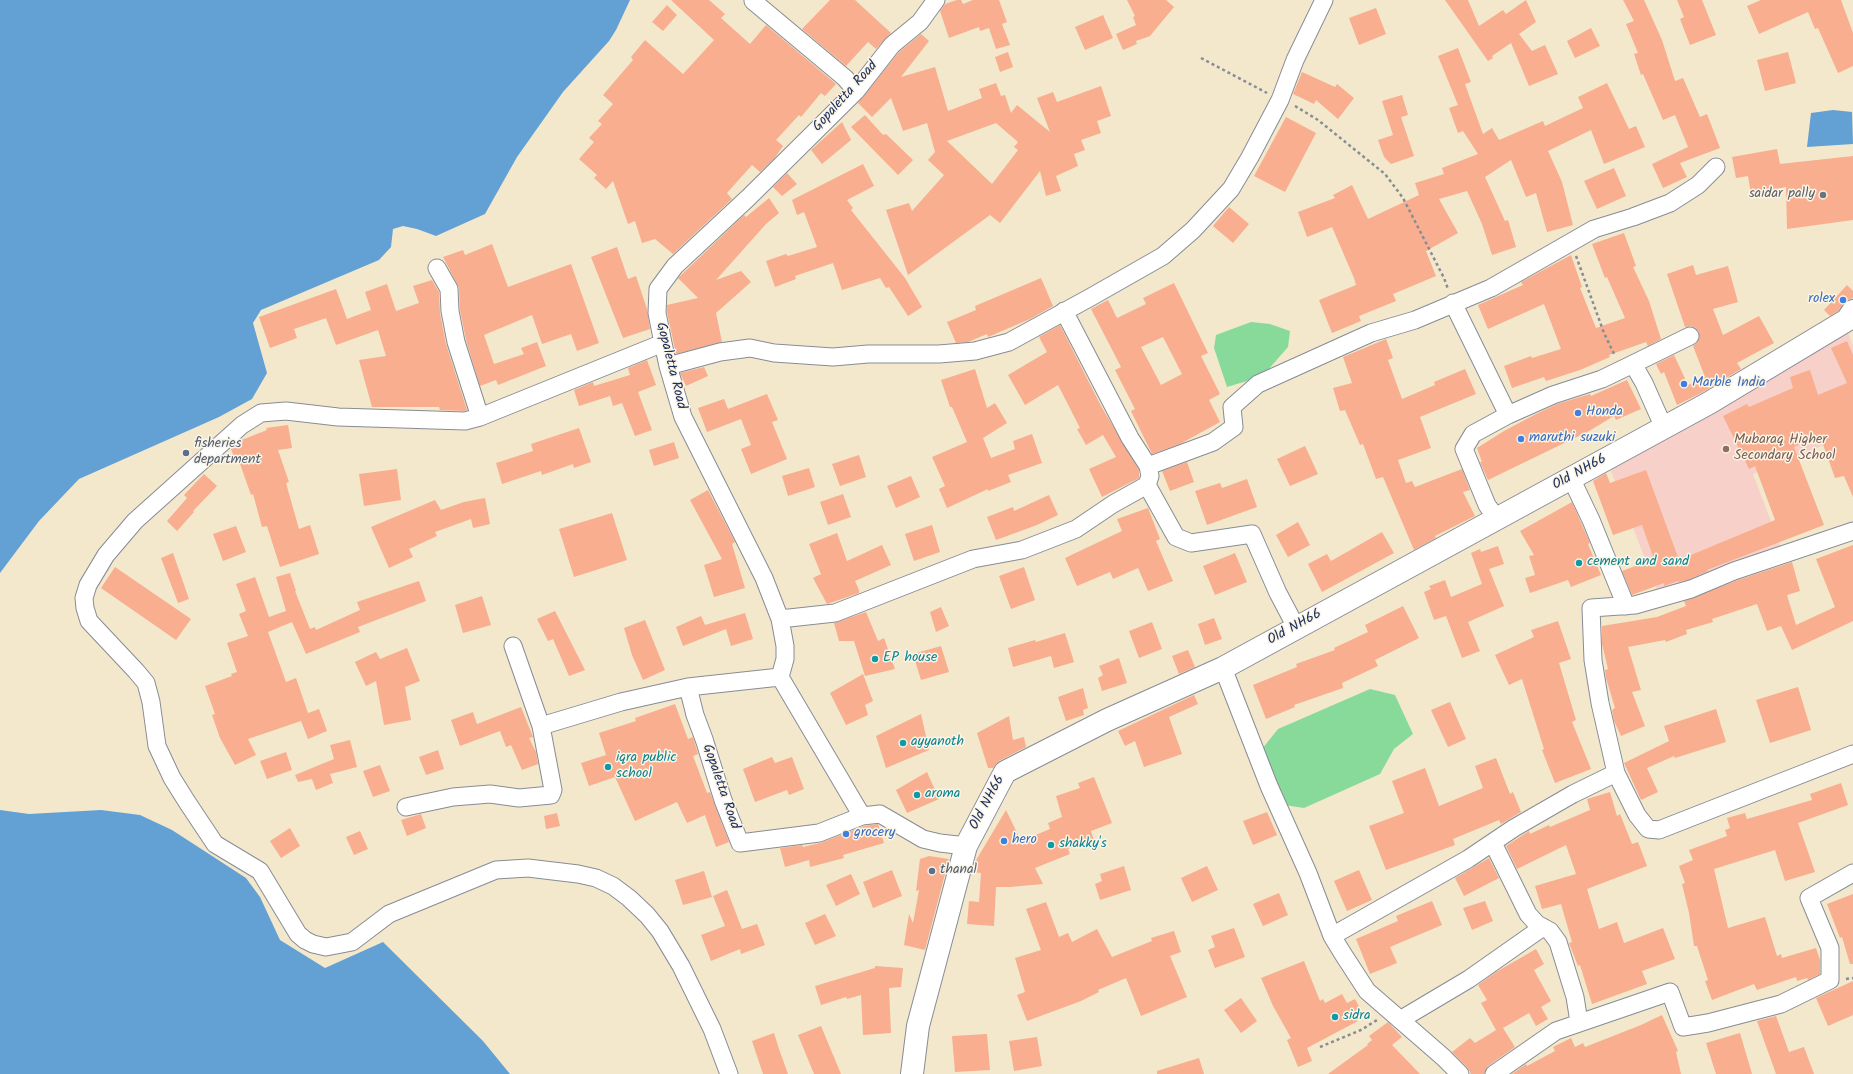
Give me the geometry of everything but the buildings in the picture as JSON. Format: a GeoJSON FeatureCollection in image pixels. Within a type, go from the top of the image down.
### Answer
{"type":"FeatureCollection","features":[{"type":"Feature","properties":{"kind":"main road","name":"Old NH66"},"geometry":{"type":"LineString","coordinates":[[912,1074],[918,1026],[966,846],[1005,772],[1107,720],[1223,668],[1664,428],[1851,321]]}},
{"type":"Feature","properties":{"kind":"street","name":"Gopaletta Road"},"geometry":{"type":"LineString","coordinates":[[780,677],[785,659],[785,646],[780,619],[764,578],[683,417],[668,366],[657,313],[658,289],[675,266],[748,198],[856,91],[892,45],[920,22],[936,0]]}},
{"type":"Feature","properties":{"kind":"street"},"geometry":{"type":"LineString","coordinates":[[668,366],[720,352],[750,348],[774,353],[833,357],[868,354],[939,354],[975,351],[1010,342],[1163,256],[1193,230],[1231,189],[1250,157],[1280,100],[1295,60],[1324,0]]}},
{"type":"Feature","properties":{"kind":"street"},"geometry":{"type":"LineString","coordinates":[[753,1],[845,78],[856,91]]}},
{"type":"Feature","properties":{"kind":"street"},"geometry":{"type":"LineString","coordinates":[[1148,466],[1213,442],[1234,427],[1232,407],[1258,384],[1333,349],[1371,334],[1415,320],[1491,288],[1594,229],[1633,217],[1670,203],[1698,185],[1716,167]]}},
{"type":"Feature","properties":{"kind":"street"},"geometry":{"type":"LineString","coordinates":[[437,268],[449,289],[450,311],[456,342],[480,418]]}},
{"type":"Feature","properties":{"kind":"street"},"geometry":{"type":"LineString","coordinates":[[1453,303],[1508,415]]}},
{"type":"Feature","properties":{"kind":"street"},"geometry":{"type":"LineString","coordinates":[[780,619],[835,613],[973,559],[1022,550],[1076,529],[1114,504],[1147,485],[1150,476],[1148,466],[1130,438],[1064,311]]}},
{"type":"Feature","properties":{"kind":"street"},"geometry":{"type":"LineString","coordinates":[[1497,519],[1487,505],[1464,449],[1473,434],[1508,415],[1553,394],[1588,384],[1627,367],[1690,336]]}},
{"type":"Feature","properties":{"kind":"street"},"geometry":{"type":"LineString","coordinates":[[663,343],[480,418],[465,421],[338,417],[286,411],[261,413],[242,425],[135,521],[106,555],[88,585],[84,598],[89,621],[146,683],[151,702],[157,746],[172,778],[203,826],[215,844],[260,871],[298,934],[305,940],[313,944],[326,947],[352,942],[389,914],[496,870],[528,868],[578,874],[596,878],[613,886],[629,898],[647,915],[660,931],[681,966],[712,1029],[729,1074]]}},
{"type":"Feature","properties":{"kind":"street"},"geometry":{"type":"LineString","coordinates":[[1627,367],[1644,383],[1664,428]]}},
{"type":"Feature","properties":{"kind":"street"},"geometry":{"type":"LineString","coordinates":[[1571,478],[1591,520],[1626,606]]}},
{"type":"Feature","properties":{"kind":"street"},"geometry":{"type":"LineString","coordinates":[[1147,485],[1176,537],[1191,542],[1252,534],[1278,593],[1296,627]]}},
{"type":"Feature","properties":{"kind":"street"},"geometry":{"type":"LineString","coordinates":[[1853,531],[1734,572],[1691,589],[1635,606],[1591,608],[1593,660],[1600,703],[1616,774],[1637,815],[1648,828],[1659,830],[1853,754]]}},
{"type":"Feature","properties":{"kind":"street"},"geometry":{"type":"LineString","coordinates":[[406,807],[453,798],[490,794],[518,798],[551,795],[553,790],[541,726],[512,646]]}},
{"type":"Feature","properties":{"kind":"street"},"geometry":{"type":"LineString","coordinates":[[1223,668],[1269,786],[1308,874],[1332,936],[1367,991],[1396,1015],[1460,1074]]}},
{"type":"Feature","properties":{"kind":"street"},"geometry":{"type":"LineString","coordinates":[[541,726],[621,702],[688,687],[780,677],[862,816]]}},
{"type":"Feature","properties":{"kind":"street","name":"Gopaletta Road"},"geometry":{"type":"LineString","coordinates":[[688,687],[695,715],[723,800],[740,843],[819,833],[862,816],[880,814],[923,839],[940,843],[966,846]]}},
{"type":"Feature","properties":{"kind":"street"},"geometry":{"type":"LineString","coordinates":[[1332,936],[1468,860],[1514,828],[1573,794],[1616,774]]}},
{"type":"Feature","properties":{"kind":"street"},"geometry":{"type":"LineString","coordinates":[[1493,843],[1528,914],[1537,924],[1550,931],[1558,942],[1575,997],[1580,1022]]}},
{"type":"Feature","properties":{"kind":"street"},"geometry":{"type":"LineString","coordinates":[[1494,1074],[1556,1031],[1670,992],[1683,1026],[1708,1023],[1781,1004],[1830,980],[1830,948],[1809,898],[1853,873]]}},
{"type":"Feature","properties":{"kind":"street"},"geometry":{"type":"LineString","coordinates":[[1396,1015],[1469,979],[1543,927]]}},
{"type":"Feature","properties":{"kind":"path"},"geometry":{"type":"LineString","coordinates":[[1201,58],[1280,100],[1299,108],[1318,120],[1385,174],[1403,198],[1444,278],[1453,303]]}},
{"type":"Feature","properties":{"kind":"path"},"geometry":{"type":"LineString","coordinates":[[1571,243],[1594,306],[1627,367]]}},
{"type":"Feature","properties":{"kind":"path"},"geometry":{"type":"LineString","coordinates":[[1320,1047],[1396,1015]]}},
{"type":"Feature","properties":{"kind":"shaded area","name":"Mubaraq Higher Secondary School"},"geometry":{"type":"Polygon","coordinates":[[[1848,333],[1853,346],[1853,433],[1753,474],[1782,550],[1659,595],[1609,466],[1848,333]]]}},
{"type":"Feature","properties":{"kind":"green space"},"geometry":{"type":"Polygon","coordinates":[[[1251,322],[1270,324],[1290,331],[1288,347],[1267,371],[1247,381],[1227,387],[1214,348],[1216,335],[1251,322]]]}},
{"type":"Feature","properties":{"kind":"green space"},"geometry":{"type":"Polygon","coordinates":[[[1370,689],[1395,695],[1413,734],[1394,749],[1380,774],[1304,808],[1284,805],[1262,749],[1278,729],[1370,689]]]}},
{"type":"Feature","properties":{"kind":"water"},"geometry":{"type":"Polygon","coordinates":[[[0,0],[630,0],[616,30],[609,41],[563,92],[517,157],[485,214],[436,236],[403,226],[393,229],[391,247],[379,260],[261,310],[253,323],[267,373],[252,399],[219,417],[79,479],[39,521],[0,573],[0,0]]]}},
{"type":"Feature","properties":{"kind":"water"},"geometry":{"type":"Polygon","coordinates":[[[1833,110],[1852,112],[1853,144],[1807,147],[1811,113],[1833,110]]]}},
{"type":"Feature","properties":{"kind":"water"},"geometry":{"type":"Polygon","coordinates":[[[0,810],[29,814],[101,810],[140,815],[172,830],[246,878],[260,897],[280,940],[325,968],[383,942],[483,1041],[510,1074],[0,1074],[0,810]]]}},
{"type":"Feature","properties":{"kind":"place","name":"saidar pally"},"geometry":{"type":"Point","coordinates":[1823,195]}},
{"type":"Feature","properties":{"kind":"place","name":"rolex"},"geometry":{"type":"Point","coordinates":[1843,300]}},
{"type":"Feature","properties":{"kind":"place","name":"Marble India"},"geometry":{"type":"Point","coordinates":[1684,384]}},
{"type":"Feature","properties":{"kind":"place","name":"Honda"},"geometry":{"type":"Point","coordinates":[1578,413]}},
{"type":"Feature","properties":{"kind":"place","name":"maruthi suzuki"},"geometry":{"type":"Point","coordinates":[1521,439]}},
{"type":"Feature","properties":{"kind":"place","name":"Mubaraq Higher Secondary School"},"geometry":{"type":"Point","coordinates":[1726,449]}},
{"type":"Feature","properties":{"kind":"place","name":"fisheries department"},"geometry":{"type":"Point","coordinates":[186,453]}},
{"type":"Feature","properties":{"kind":"place","name":"cement and sand"},"geometry":{"type":"Point","coordinates":[1579,563]}},
{"type":"Feature","properties":{"kind":"place","name":"EP house"},"geometry":{"type":"Point","coordinates":[875,659]}},
{"type":"Feature","properties":{"kind":"place","name":"ayyanoth"},"geometry":{"type":"Point","coordinates":[903,743]}},
{"type":"Feature","properties":{"kind":"place","name":"iqra public school"},"geometry":{"type":"Point","coordinates":[608,767]}},
{"type":"Feature","properties":{"kind":"place","name":"aroma"},"geometry":{"type":"Point","coordinates":[917,795]}},
{"type":"Feature","properties":{"kind":"place","name":"grocery"},"geometry":{"type":"Point","coordinates":[846,834]}},
{"type":"Feature","properties":{"kind":"place","name":"hero"},"geometry":{"type":"Point","coordinates":[1004,841]}},
{"type":"Feature","properties":{"kind":"place","name":"shakky's"},"geometry":{"type":"Point","coordinates":[1051,845]}},
{"type":"Feature","properties":{"kind":"place","name":"thanal"},"geometry":{"type":"Point","coordinates":[932,871]}},
{"type":"Feature","properties":{"kind":"place","name":"sidra"},"geometry":{"type":"Point","coordinates":[1335,1017]}}]}
